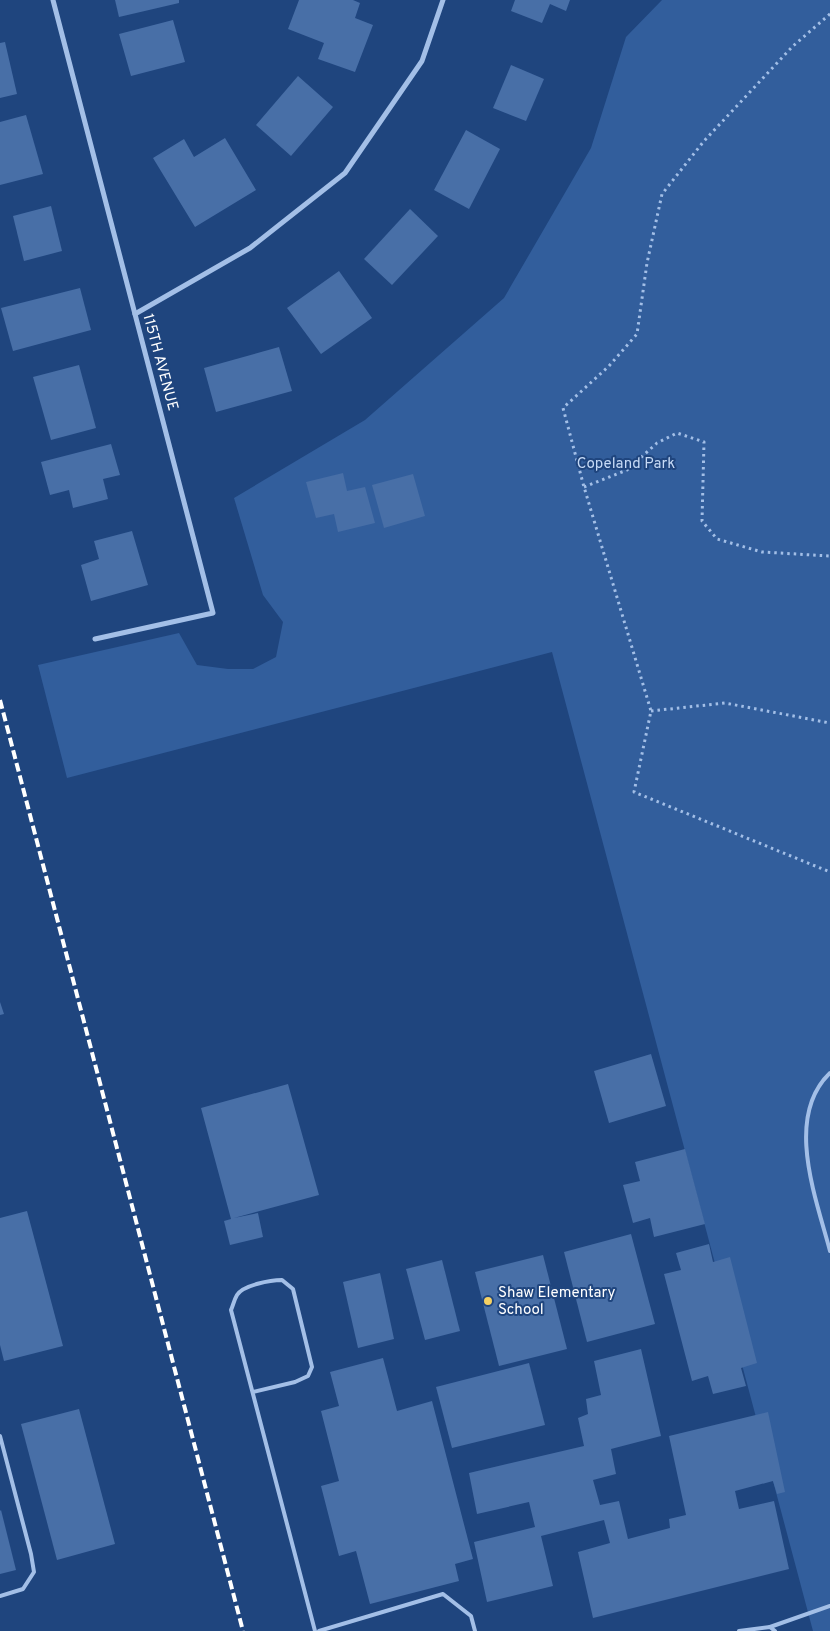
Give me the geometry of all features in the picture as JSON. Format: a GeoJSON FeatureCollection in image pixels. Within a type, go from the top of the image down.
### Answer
{"type":"FeatureCollection","features":[{"type":"Feature","properties":{"kind":"street","name":"115TH AVENUE"},"geometry":{"type":"LineString","coordinates":[[53,0],[214,613],[94,639]]}},
{"type":"Feature","properties":{"kind":"street"},"geometry":{"type":"LineString","coordinates":[[135,314],[250,248],[345,173],[422,61],[444,0]]}},
{"type":"Feature","properties":{"kind":"lane"},"geometry":{"type":"LineString","coordinates":[[830,1073],[817,1089],[812,1100],[807,1117],[806,1142],[810,1173],[830,1251]]}},
{"type":"Feature","properties":{"kind":"lane"},"geometry":{"type":"LineString","coordinates":[[253,1392],[295,1382],[308,1376],[312,1367],[293,1289],[282,1280],[272,1280],[248,1287],[238,1293],[232,1310],[253,1392],[317,1631],[443,1594],[471,1616],[476,1631]]}},
{"type":"Feature","properties":{"kind":"lane"},"geometry":{"type":"LineString","coordinates":[[0,1436],[34,1572],[23,1589],[0,1596]]}},
{"type":"Feature","properties":{"kind":"lane"},"geometry":{"type":"LineString","coordinates":[[739,1631],[770,1627],[830,1606]]}},
{"type":"Feature","properties":{"kind":"lane"},"geometry":{"type":"LineString","coordinates":[[770,1627],[775,1631]]}},
{"type":"Feature","properties":{"kind":"path"},"geometry":{"type":"LineString","coordinates":[[830,14],[793,46],[711,134],[662,194],[648,263],[637,334],[609,366],[563,408],[584,487],[651,711],[634,792],[830,872]]}},
{"type":"Feature","properties":{"kind":"path"},"geometry":{"type":"LineString","coordinates":[[584,487],[627,470],[657,443],[677,433],[704,442],[702,521],[717,539],[762,552],[830,556]]}},
{"type":"Feature","properties":{"kind":"path"},"geometry":{"type":"LineString","coordinates":[[651,711],[726,702],[830,723]]}},
{"type":"Feature","properties":{"kind":"green space","name":"Copeland Park"},"geometry":{"type":"Polygon","coordinates":[[[662,0],[830,0],[830,1631],[813,1631],[552,652],[67,778],[38,665],[179,633],[197,665],[228,669],[253,669],[276,657],[283,622],[263,595],[234,498],[365,420],[504,298],[591,148],[626,37],[662,0]]]}},
{"type":"Feature","properties":{"kind":"building"},"geometry":{"type":"Polygon","coordinates":[[[115,0],[179,0],[179,3],[119,17],[115,0]]]}},
{"type":"Feature","properties":{"kind":"building"},"geometry":{"type":"Polygon","coordinates":[[[299,0],[353,0],[360,3],[355,18],[373,25],[355,72],[318,59],[324,43],[288,29],[299,0]]]}},
{"type":"Feature","properties":{"kind":"building"},"geometry":{"type":"Polygon","coordinates":[[[515,0],[570,0],[566,11],[550,4],[542,23],[511,11],[515,0]]]}},
{"type":"Feature","properties":{"kind":"building"},"geometry":{"type":"Polygon","coordinates":[[[173,20],[185,62],[131,76],[119,34],[173,20]]]}},
{"type":"Feature","properties":{"kind":"building"},"geometry":{"type":"Polygon","coordinates":[[[5,42],[17,94],[0,98],[0,43],[5,42]]]}},
{"type":"Feature","properties":{"kind":"building"},"geometry":{"type":"Polygon","coordinates":[[[511,65],[544,79],[526,121],[493,108],[511,65]]]}},
{"type":"Feature","properties":{"kind":"building"},"geometry":{"type":"Polygon","coordinates":[[[298,76],[333,107],[291,156],[256,125],[298,76]]]}},
{"type":"Feature","properties":{"kind":"building"},"geometry":{"type":"Polygon","coordinates":[[[26,115],[43,174],[0,185],[0,122],[26,115]]]}},
{"type":"Feature","properties":{"kind":"building"},"geometry":{"type":"Polygon","coordinates":[[[466,130],[500,149],[469,209],[434,190],[466,130]]]}},
{"type":"Feature","properties":{"kind":"building"},"geometry":{"type":"Polygon","coordinates":[[[225,138],[256,190],[195,227],[153,158],[184,139],[194,157],[225,138]]]}},
{"type":"Feature","properties":{"kind":"building"},"geometry":{"type":"Polygon","coordinates":[[[51,206],[62,251],[24,261],[13,216],[51,206]]]}},
{"type":"Feature","properties":{"kind":"building"},"geometry":{"type":"Polygon","coordinates":[[[410,209],[438,236],[392,285],[364,259],[410,209]]]}},
{"type":"Feature","properties":{"kind":"building"},"geometry":{"type":"Polygon","coordinates":[[[339,271],[372,318],[321,354],[287,308],[339,271]]]}},
{"type":"Feature","properties":{"kind":"building"},"geometry":{"type":"Polygon","coordinates":[[[80,288],[91,330],[13,351],[1,308],[80,288]]]}},
{"type":"Feature","properties":{"kind":"building"},"geometry":{"type":"Polygon","coordinates":[[[279,347],[292,391],[216,412],[204,368],[279,347]]]}},
{"type":"Feature","properties":{"kind":"building"},"geometry":{"type":"Polygon","coordinates":[[[79,365],[96,428],[51,440],[33,377],[79,365]]]}},
{"type":"Feature","properties":{"kind":"building"},"geometry":{"type":"Polygon","coordinates":[[[111,444],[120,475],[103,479],[108,499],[73,508],[69,490],[50,495],[41,462],[111,444]]]}},
{"type":"Feature","properties":{"kind":"building"},"geometry":{"type":"Polygon","coordinates":[[[343,473],[347,491],[365,487],[375,523],[338,532],[334,514],[316,518],[306,482],[343,473]]]}},
{"type":"Feature","properties":{"kind":"building"},"geometry":{"type":"Polygon","coordinates":[[[413,474],[425,516],[384,528],[372,485],[413,474]]]}},
{"type":"Feature","properties":{"kind":"building"},"geometry":{"type":"Polygon","coordinates":[[[132,531],[148,585],[91,601],[81,565],[99,559],[94,541],[132,531]]]}},
{"type":"Feature","properties":{"kind":"building"},"geometry":{"type":"Polygon","coordinates":[[[0,1002],[4,1014],[0,1015],[0,1002]]]}},
{"type":"Feature","properties":{"kind":"building"},"geometry":{"type":"Polygon","coordinates":[[[651,1054],[666,1106],[609,1123],[594,1071],[651,1054]]]}},
{"type":"Feature","properties":{"kind":"building"},"geometry":{"type":"Polygon","coordinates":[[[288,1084],[319,1195],[234,1218],[258,1213],[263,1237],[230,1245],[224,1221],[231,1219],[201,1108],[288,1084]]]}},
{"type":"Feature","properties":{"kind":"building"},"geometry":{"type":"Polygon","coordinates":[[[685,1149],[705,1224],[654,1237],[650,1218],[633,1223],[623,1185],[640,1181],[635,1162],[685,1149]]]}},
{"type":"Feature","properties":{"kind":"building"},"geometry":{"type":"Polygon","coordinates":[[[27,1211],[63,1346],[4,1361],[0,1345],[0,1218],[27,1211]]]}},
{"type":"Feature","properties":{"kind":"building"},"geometry":{"type":"Polygon","coordinates":[[[631,1234],[655,1324],[587,1342],[564,1252],[631,1234]]]}},
{"type":"Feature","properties":{"kind":"building"},"geometry":{"type":"Polygon","coordinates":[[[709,1244],[713,1262],[730,1257],[757,1363],[741,1368],[746,1386],[713,1394],[708,1376],[692,1381],[664,1274],[681,1270],[676,1253],[709,1244]]]}},
{"type":"Feature","properties":{"kind":"building"},"geometry":{"type":"Polygon","coordinates":[[[543,1255],[567,1349],[499,1366],[475,1272],[543,1255]]]}},
{"type":"Feature","properties":{"kind":"building"},"geometry":{"type":"Polygon","coordinates":[[[442,1260],[460,1331],[425,1340],[406,1269],[442,1260]]]}},
{"type":"Feature","properties":{"kind":"building"},"geometry":{"type":"Polygon","coordinates":[[[380,1273],[394,1339],[358,1348],[343,1282],[380,1273]]]}},
{"type":"Feature","properties":{"kind":"building"},"geometry":{"type":"Polygon","coordinates":[[[641,1349],[661,1436],[611,1449],[616,1474],[593,1480],[600,1505],[619,1501],[628,1539],[670,1528],[669,1519],[686,1515],[669,1436],[768,1412],[785,1492],[777,1494],[773,1481],[735,1491],[739,1509],[774,1501],[789,1569],[593,1618],[578,1552],[610,1543],[604,1520],[541,1536],[553,1586],[487,1602],[474,1542],[535,1527],[529,1502],[477,1514],[469,1473],[584,1446],[578,1418],[588,1414],[586,1399],[601,1395],[594,1361],[641,1349]]]}},
{"type":"Feature","properties":{"kind":"building"},"geometry":{"type":"Polygon","coordinates":[[[383,1358],[397,1411],[432,1401],[473,1559],[455,1564],[459,1581],[370,1604],[356,1551],[339,1556],[321,1486],[339,1481],[321,1411],[339,1406],[330,1372],[383,1358]]]}},
{"type":"Feature","properties":{"kind":"building"},"geometry":{"type":"Polygon","coordinates":[[[529,1363],[545,1425],[452,1448],[436,1387],[529,1363]]]}},
{"type":"Feature","properties":{"kind":"building"},"geometry":{"type":"Polygon","coordinates":[[[79,1409],[115,1544],[57,1560],[21,1424],[79,1409]]]}},
{"type":"Feature","properties":{"kind":"building"},"geometry":{"type":"Polygon","coordinates":[[[0,1511],[16,1570],[0,1574],[0,1511]]]}},
{"type":"Feature","properties":{"kind":"railway"},"geometry":{"type":"LineString","coordinates":[[0,700],[243,1631]]}},
{"type":"Feature","properties":{"kind":"place","name":"Shaw Elementary School"},"geometry":{"type":"Point","coordinates":[488,1301]}}]}
